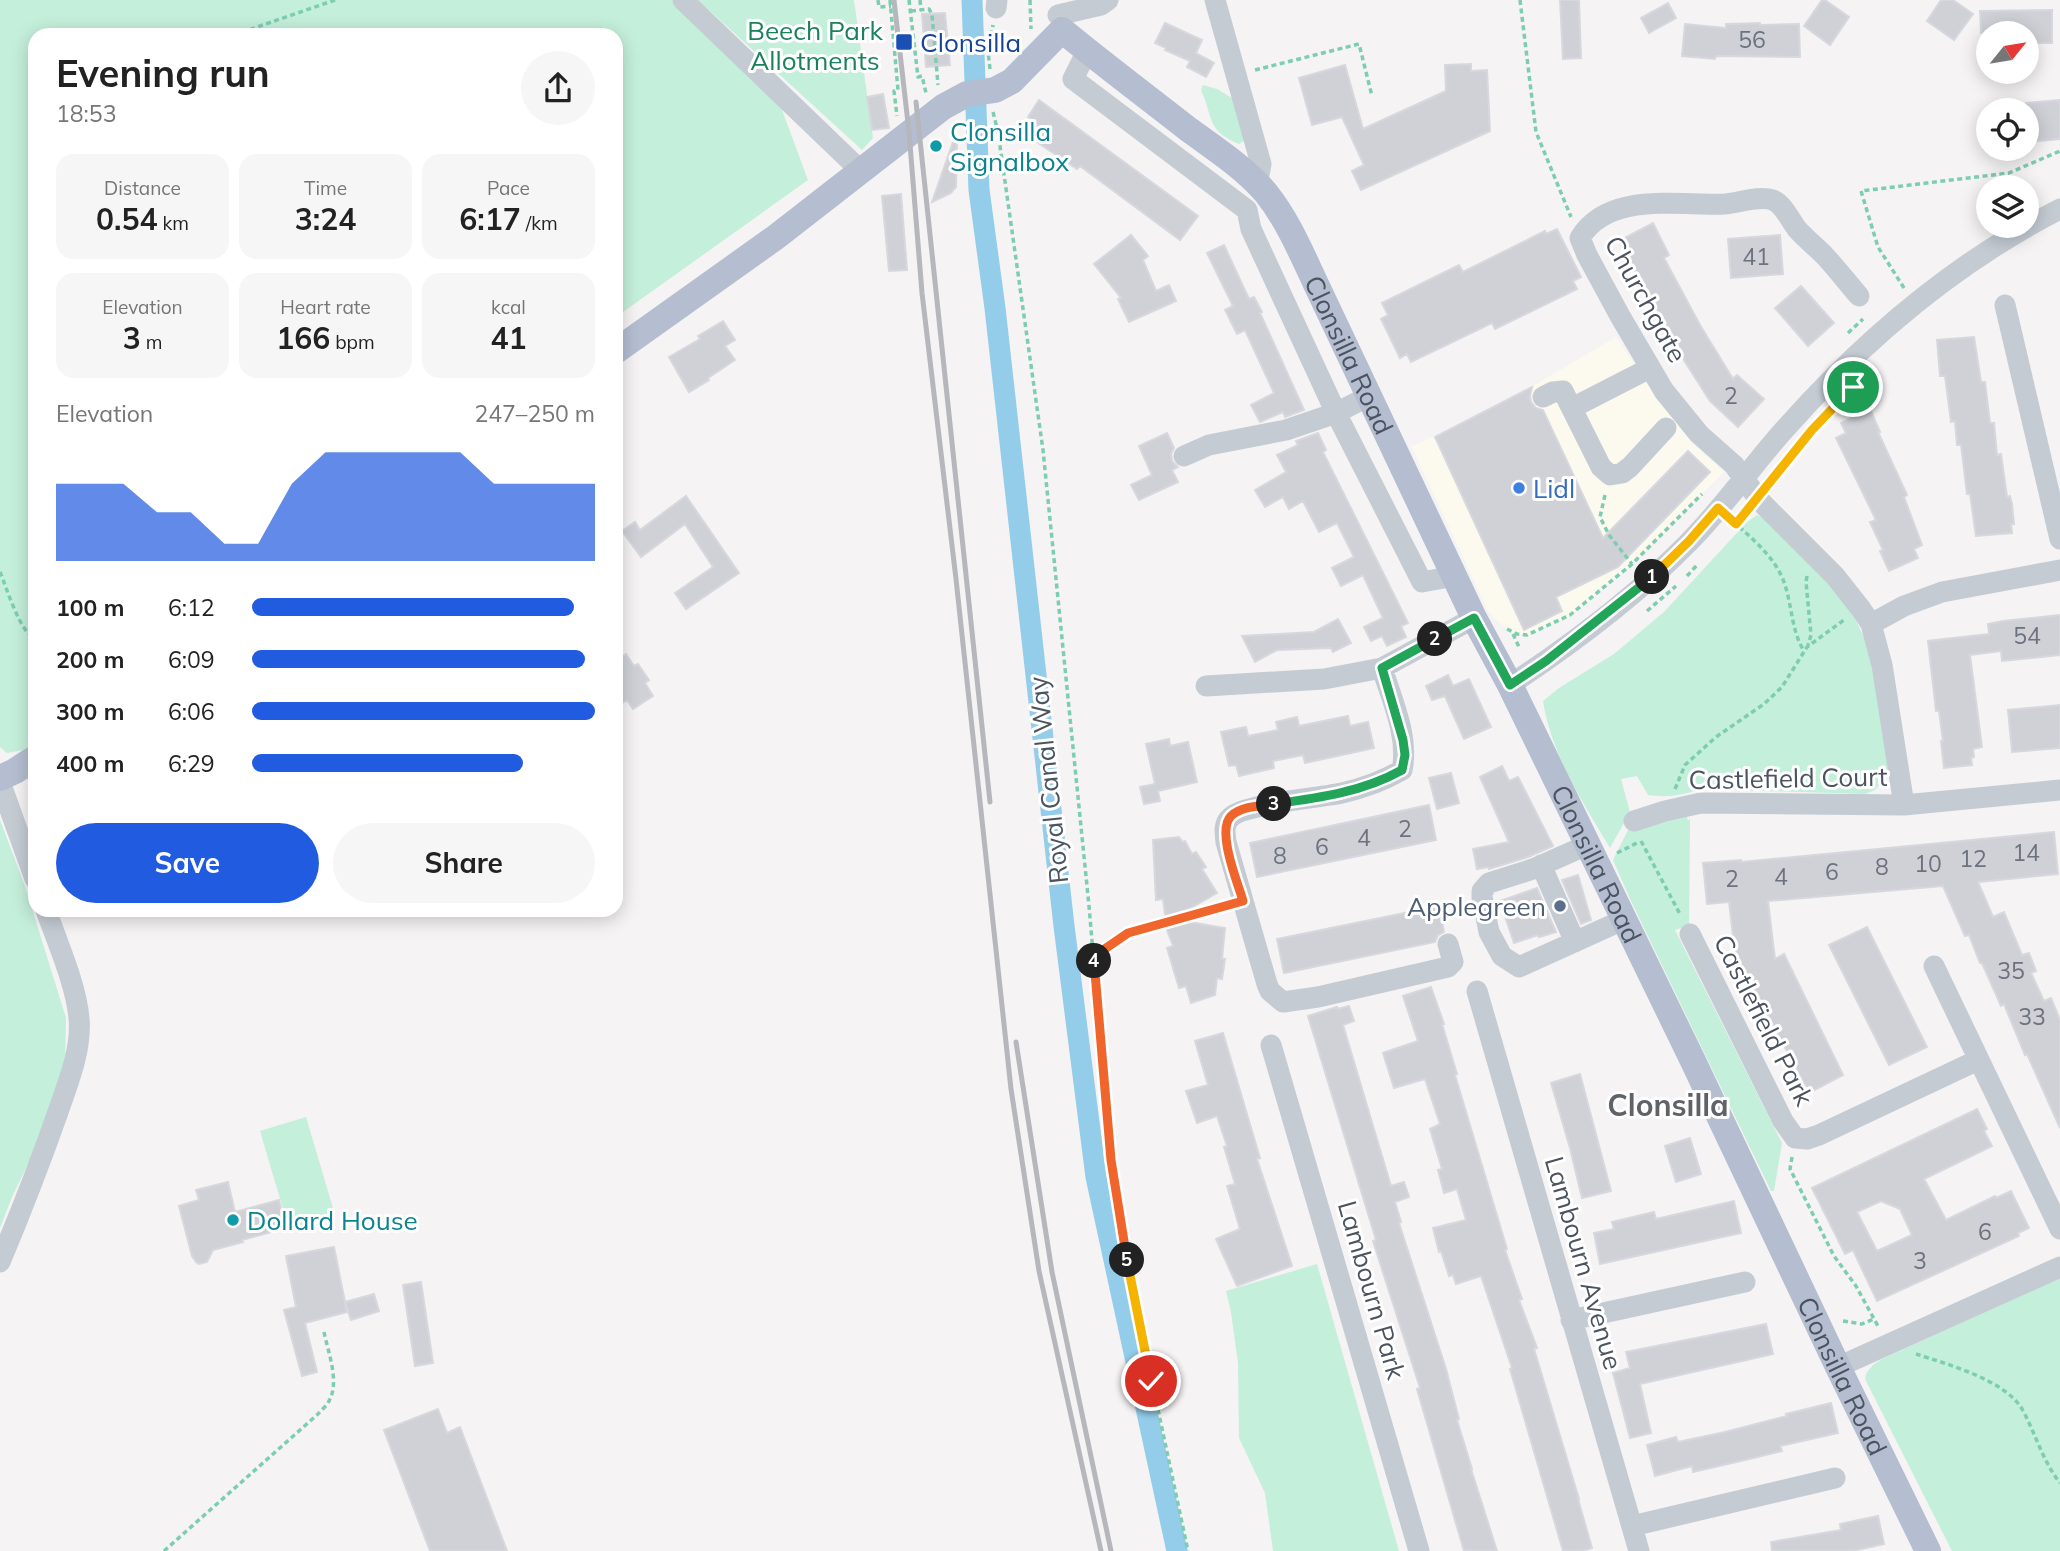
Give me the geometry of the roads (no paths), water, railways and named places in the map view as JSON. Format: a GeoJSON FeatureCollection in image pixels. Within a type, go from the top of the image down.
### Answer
{"type":"FeatureCollection","features":[{"type":"Feature","properties":{"kind":"main road"},"geometry":{"type":"LineString","coordinates":[[623,346],[776,237],[930,116],[959,97],[992,92],[1012,82],[1058,15]]}},
{"type":"Feature","properties":{"kind":"main road","name":"Clonsilla Road"},"geometry":{"type":"LineString","coordinates":[[1058,15],[1087,51],[1228,159],[1293,237],[1474,618],[1510,685],[1693,1060],[1816,1322],[1928,1551]]}},
{"type":"Feature","properties":{"kind":"main road"},"geometry":{"type":"LineString","coordinates":[[0,780],[28,763]]}},
{"type":"Feature","properties":{"kind":"street"},"geometry":{"type":"LineString","coordinates":[[683,0],[861,171]]}},
{"type":"Feature","properties":{"kind":"street"},"geometry":{"type":"LineString","coordinates":[[1058,15],[1101,5],[1108,0]]}},
{"type":"Feature","properties":{"kind":"street"},"geometry":{"type":"LineString","coordinates":[[1215,0],[1261,164],[1251,229],[1336,413],[1422,582],[1455,576]]}},
{"type":"Feature","properties":{"kind":"street"},"geometry":{"type":"LineString","coordinates":[[1087,51],[1073,79],[1144,131],[1256,195]]}},
{"type":"Feature","properties":{"kind":"street"},"geometry":{"type":"LineString","coordinates":[[1144,131],[1161,108]]}},
{"type":"Feature","properties":{"kind":"street","name":"Churchgate"},"geometry":{"type":"LineString","coordinates":[[1744,479],[1734,465],[1692,426],[1650,368],[1580,238],[1596,219],[1612,211],[1650,203],[1726,204],[1759,199],[1772,200],[1780,205],[1797,229],[1859,296]]}},
{"type":"Feature","properties":{"kind":"street"},"geometry":{"type":"LineString","coordinates":[[1510,685],[1546,661],[1648,581],[1689,541],[1783,431],[1830,381],[1915,305],[1965,266],[2060,209]]}},
{"type":"Feature","properties":{"kind":"street"},"geometry":{"type":"LineString","coordinates":[[2005,305],[2060,539]]}},
{"type":"Feature","properties":{"kind":"street"},"geometry":{"type":"LineString","coordinates":[[1572,408],[1650,368]]}},
{"type":"Feature","properties":{"kind":"street"},"geometry":{"type":"LineString","coordinates":[[1543,397],[1563,391],[1601,467],[1610,475],[1622,473],[1630,467],[1665,428]]}},
{"type":"Feature","properties":{"kind":"street"},"geometry":{"type":"LineString","coordinates":[[1184,456],[1209,445],[1286,430],[1336,413],[1369,396]]}},
{"type":"Feature","properties":{"kind":"street","name":"Castlefield Court"},"geometry":{"type":"LineString","coordinates":[[1744,479],[1757,497],[1812,551],[1866,617],[1882,665],[1904,805]]}},
{"type":"Feature","properties":{"kind":"street"},"geometry":{"type":"LineString","coordinates":[[1866,617],[1942,592],[2060,570]]}},
{"type":"Feature","properties":{"kind":"street"},"geometry":{"type":"LineString","coordinates":[[1206,685],[1324,679],[1382,668],[1474,618]]}},
{"type":"Feature","properties":{"kind":"street"},"geometry":{"type":"LineString","coordinates":[[1382,668],[1403,740],[1405,755],[1402,770],[1381,782],[1340,793],[1247,808],[1231,816],[1225,826],[1226,842],[1267,984],[1270,992],[1283,1002],[1318,997],[1448,967],[1453,961],[1448,944]]}},
{"type":"Feature","properties":{"kind":"street"},"geometry":{"type":"LineString","coordinates":[[0,780],[28,860]]}},
{"type":"Feature","properties":{"kind":"street","name":"Castlefield Court"},"geometry":{"type":"LineString","coordinates":[[1637,831],[1665,811],[1701,803],[1904,805],[2060,790]]}},
{"type":"Feature","properties":{"kind":"street"},"geometry":{"type":"LineString","coordinates":[[1591,855],[1541,865],[1489,883],[1482,891],[1489,932],[1502,956],[1520,967],[1623,920]]}},
{"type":"Feature","properties":{"kind":"street"},"geometry":{"type":"LineString","coordinates":[[1541,865],[1575,942]]}},
{"type":"Feature","properties":{"kind":"street"},"geometry":{"type":"LineString","coordinates":[[0,1262],[35,1177],[69,1082],[78,1041],[79,1018],[48,917]]}},
{"type":"Feature","properties":{"kind":"street","name":"Castlefield Park"},"geometry":{"type":"LineString","coordinates":[[1690,934],[1783,1121],[1795,1138],[1807,1139],[1819,1135],[1978,1060]]}},
{"type":"Feature","properties":{"kind":"street"},"geometry":{"type":"LineString","coordinates":[[1934,966],[2060,1229]]}},
{"type":"Feature","properties":{"kind":"street","name":"Lambourn Avenue"},"geometry":{"type":"LineString","coordinates":[[1477,991],[1639,1551]]}},
{"type":"Feature","properties":{"kind":"street","name":"Lambourn Park"},"geometry":{"type":"LineString","coordinates":[[1272,1045],[1419,1551]]}},
{"type":"Feature","properties":{"kind":"street"},"geometry":{"type":"LineString","coordinates":[[1838,1367],[2060,1268]]}},
{"type":"Feature","properties":{"kind":"street"},"geometry":{"type":"LineString","coordinates":[[1571,1320],[1745,1282]]}},
{"type":"Feature","properties":{"kind":"street"},"geometry":{"type":"LineString","coordinates":[[1632,1526],[1835,1478]]}},
{"type":"Feature","properties":{"kind":"waterway"},"geometry":{"type":"LineString","coordinates":[[972,0],[979,190],[995,308],[1064,926],[1096,1177],[1177,1551]]}},
{"type":"Feature","properties":{"kind":"railway"},"geometry":{"type":"LineString","coordinates":[[894,0],[909,132],[922,293],[1011,1089],[1039,1271],[1101,1551]]}},
{"type":"Feature","properties":{"kind":"railway"},"geometry":{"type":"LineString","coordinates":[[916,102],[990,802]]}},
{"type":"Feature","properties":{"kind":"railway"},"geometry":{"type":"LineString","coordinates":[[1016,1042],[1052,1272],[1111,1551]]}},
{"type":"Feature","properties":{"kind":"place","name":"Clonsilla"},"geometry":{"type":"Point","coordinates":[904,42]}},
{"type":"Feature","properties":{"kind":"place","name":"Clonsilla Signalbox"},"geometry":{"type":"Point","coordinates":[936,146]}},
{"type":"Feature","properties":{"kind":"place","name":"Lidl"},"geometry":{"type":"Point","coordinates":[1519,488]}},
{"type":"Feature","properties":{"kind":"place","name":"Applegreen"},"geometry":{"type":"Point","coordinates":[1560,906]}},
{"type":"Feature","properties":{"kind":"place","name":"Dollard House"},"geometry":{"type":"Point","coordinates":[233,1220]}},
{"type":"Feature","properties":{"kind":"district","name":"Clonsilla"},"geometry":{"type":"Point","coordinates":[1668,1105]}},
{"type":"Feature","properties":{"kind":"park label","name":"Beech Park Allotments"},"geometry":{"type":"Point","coordinates":[815,45]}}]}
